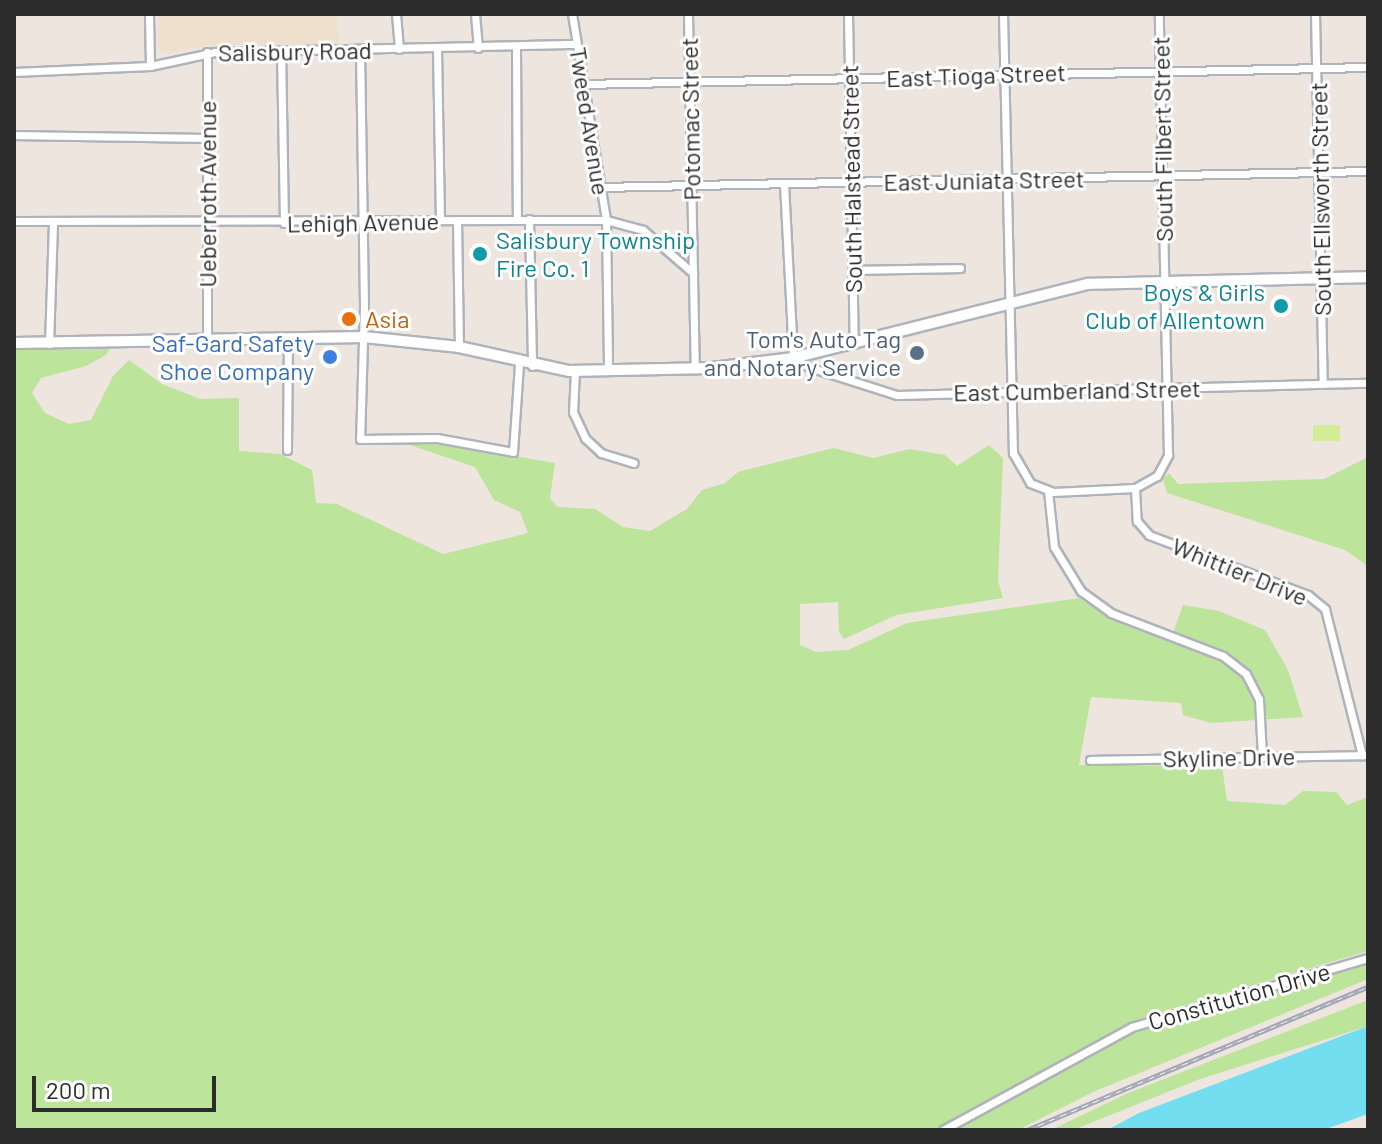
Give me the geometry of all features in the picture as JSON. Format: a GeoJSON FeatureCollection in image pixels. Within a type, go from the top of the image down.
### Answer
{"type":"FeatureCollection","features":[{"type":"Feature","properties":{"kind":"main road"},"geometry":{"type":"LineString","coordinates":[[14,343],[207,336],[364,337],[459,347],[532,366],[575,371],[695,369],[793,358],[1088,284],[1368,277]]}},
{"type":"Feature","properties":{"kind":"street"},"geometry":{"type":"LineString","coordinates":[[149,14],[150,66]]}},
{"type":"Feature","properties":{"kind":"street"},"geometry":{"type":"LineString","coordinates":[[396,14],[399,49]]}},
{"type":"Feature","properties":{"kind":"street"},"geometry":{"type":"LineString","coordinates":[[475,14],[478,48]]}},
{"type":"Feature","properties":{"kind":"street","name":"Tweed Avenue"},"geometry":{"type":"LineString","coordinates":[[572,14],[606,220],[608,371]]}},
{"type":"Feature","properties":{"kind":"street","name":"Potomac Street"},"geometry":{"type":"LineString","coordinates":[[688,14],[695,369]]}},
{"type":"Feature","properties":{"kind":"street","name":"South Halstead Street"},"geometry":{"type":"LineString","coordinates":[[848,14],[854,344]]}},
{"type":"Feature","properties":{"kind":"street"},"geometry":{"type":"LineString","coordinates":[[1003,14],[1015,462],[1030,483],[1048,491],[1135,488]]}},
{"type":"Feature","properties":{"kind":"street","name":"South Filbert Street"},"geometry":{"type":"LineString","coordinates":[[1135,488],[1157,476],[1165,463],[1167,388],[1159,14]]}},
{"type":"Feature","properties":{"kind":"street","name":"South Ellsworth Street"},"geometry":{"type":"LineString","coordinates":[[1315,14],[1323,384]]}},
{"type":"Feature","properties":{"kind":"street","name":"Salisbury Road"},"geometry":{"type":"LineString","coordinates":[[14,72],[150,66],[207,52],[577,44]]}},
{"type":"Feature","properties":{"kind":"street"},"geometry":{"type":"LineString","coordinates":[[516,47],[517,219]]}},
{"type":"Feature","properties":{"kind":"street"},"geometry":{"type":"LineString","coordinates":[[437,49],[440,220]]}},
{"type":"Feature","properties":{"kind":"street"},"geometry":{"type":"LineString","coordinates":[[281,50],[284,223]]}},
{"type":"Feature","properties":{"kind":"street"},"geometry":{"type":"LineString","coordinates":[[360,50],[364,337],[360,439],[437,438],[513,452],[519,363]]}},
{"type":"Feature","properties":{"kind":"street","name":"Ueberroth Avenue"},"geometry":{"type":"LineString","coordinates":[[207,52],[207,336]]}},
{"type":"Feature","properties":{"kind":"street","name":"East Tioga Street"},"geometry":{"type":"LineString","coordinates":[[583,84],[1368,67]]}},
{"type":"Feature","properties":{"kind":"street"},"geometry":{"type":"LineString","coordinates":[[14,135],[205,138]]}},
{"type":"Feature","properties":{"kind":"street","name":"East Juniata Street"},"geometry":{"type":"LineString","coordinates":[[600,187],[1368,171]]}},
{"type":"Feature","properties":{"kind":"street"},"geometry":{"type":"LineString","coordinates":[[784,184],[793,358]]}},
{"type":"Feature","properties":{"kind":"street"},"geometry":{"type":"LineString","coordinates":[[529,219],[532,366]]}},
{"type":"Feature","properties":{"kind":"street"},"geometry":{"type":"LineString","coordinates":[[457,220],[459,347]]}},
{"type":"Feature","properties":{"kind":"street","name":"Lehigh Avenue"},"geometry":{"type":"LineString","coordinates":[[14,221],[207,224],[606,220],[643,230],[693,273]]}},
{"type":"Feature","properties":{"kind":"street"},"geometry":{"type":"LineString","coordinates":[[49,344],[53,222]]}},
{"type":"Feature","properties":{"kind":"street"},"geometry":{"type":"LineString","coordinates":[[853,270],[960,268]]}},
{"type":"Feature","properties":{"kind":"street"},"geometry":{"type":"LineString","coordinates":[[287,450],[288,336]]}},
{"type":"Feature","properties":{"kind":"street","name":"East Cumberland Street"},"geometry":{"type":"LineString","coordinates":[[793,358],[890,394],[1368,383]]}},
{"type":"Feature","properties":{"kind":"street"},"geometry":{"type":"LineString","coordinates":[[575,371],[571,401],[585,438],[601,453],[634,463]]}},
{"type":"Feature","properties":{"kind":"street","name":"Whittier Drive"},"geometry":{"type":"LineString","coordinates":[[1135,488],[1137,521],[1149,535],[1308,595],[1325,609],[1365,755]]}},
{"type":"Feature","properties":{"kind":"street"},"geometry":{"type":"LineString","coordinates":[[1048,491],[1054,547],[1081,591],[1111,613],[1223,656],[1246,674],[1259,699],[1262,756]]}},
{"type":"Feature","properties":{"kind":"street","name":"Skyline Drive"},"geometry":{"type":"LineString","coordinates":[[1090,760],[1365,755]]}},
{"type":"Feature","properties":{"kind":"street","name":"Constitution Drive"},"geometry":{"type":"LineString","coordinates":[[943,1130],[1132,1027],[1368,958]]}},
{"type":"Feature","properties":{"kind":"shaded area"},"geometry":{"type":"Polygon","coordinates":[[[158,14],[337,14],[339,44],[208,45],[164,54],[158,49],[158,14]]]}},
{"type":"Feature","properties":{"kind":"green space"},"geometry":{"type":"Polygon","coordinates":[[[114,341],[106,355],[86,366],[41,378],[32,393],[45,413],[69,424],[91,420],[113,376],[129,360],[162,384],[200,399],[239,398],[239,451],[280,454],[312,470],[316,503],[337,504],[443,554],[528,533],[520,512],[494,500],[475,467],[398,441],[418,439],[555,463],[550,498],[557,507],[595,509],[623,527],[650,531],[687,509],[702,490],[725,483],[738,472],[834,448],[873,458],[910,449],[945,455],[957,466],[989,445],[1003,458],[998,581],[1003,598],[896,615],[844,639],[839,632],[838,602],[800,604],[800,645],[816,652],[848,650],[907,623],[1079,598],[1112,620],[1170,641],[1183,605],[1219,611],[1265,630],[1288,670],[1303,717],[1211,723],[1183,715],[1181,703],[1091,697],[1079,765],[1222,766],[1227,801],[1285,805],[1303,791],[1336,792],[1347,805],[1368,797],[1368,951],[1142,1018],[935,1130],[14,1130],[14,343],[114,341]]]}},
{"type":"Feature","properties":{"kind":"green space"},"geometry":{"type":"Polygon","coordinates":[[[1313,425],[1340,425],[1340,441],[1313,441],[1313,425]]]}},
{"type":"Feature","properties":{"kind":"green space"},"geometry":{"type":"Polygon","coordinates":[[[1368,457],[1368,573],[1365,564],[1345,550],[1167,493],[1163,479],[1169,473],[1178,484],[1324,479],[1368,457]]]}},
{"type":"Feature","properties":{"kind":"green space"},"geometry":{"type":"Polygon","coordinates":[[[1368,961],[1368,979],[1093,1092],[1018,1130],[950,1130],[1133,1030],[1368,961]]]}},
{"type":"Feature","properties":{"kind":"green space"},"geometry":{"type":"Polygon","coordinates":[[[1368,1000],[1368,1026],[1200,1079],[1073,1130],[1051,1130],[1128,1093],[1368,1000]]]}},
{"type":"Feature","properties":{"kind":"water"},"geometry":{"type":"Polygon","coordinates":[[[1368,1026],[1368,1114],[1323,1130],[1107,1130],[1139,1113],[1368,1026]]]}},
{"type":"Feature","properties":{"kind":"railway"},"geometry":{"type":"LineString","coordinates":[[1027,1130],[1368,987]]}},
{"type":"Feature","properties":{"kind":"place","name":"Salisbury Township Fire Co. 1"},"geometry":{"type":"Point","coordinates":[480,254]}},
{"type":"Feature","properties":{"kind":"place","name":"Boys & Girls Club of Allentown"},"geometry":{"type":"Point","coordinates":[1281,306]}},
{"type":"Feature","properties":{"kind":"place","name":"Asia"},"geometry":{"type":"Point","coordinates":[349,319]}},
{"type":"Feature","properties":{"kind":"place","name":"Tom's Auto Tag and Notary Service"},"geometry":{"type":"Point","coordinates":[917,353]}},
{"type":"Feature","properties":{"kind":"place","name":"Saf-Gard Safety Shoe Company"},"geometry":{"type":"Point","coordinates":[330,357]}}]}
